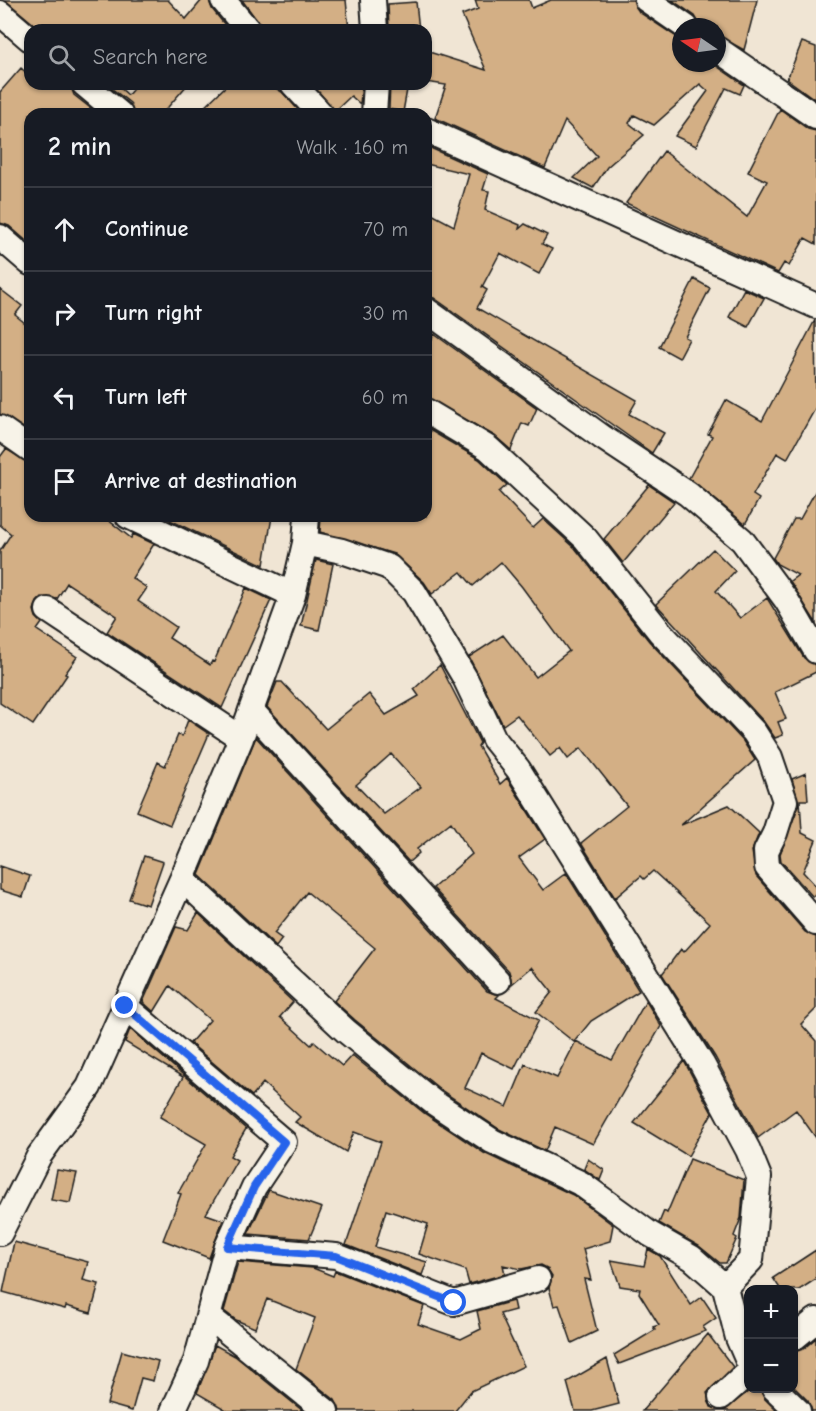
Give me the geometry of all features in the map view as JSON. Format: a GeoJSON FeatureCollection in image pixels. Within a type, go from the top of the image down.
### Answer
{"type":"FeatureCollection","features":[{"type":"Feature","properties":{"kind":"street"},"geometry":{"type":"LineString","coordinates":[[223,0],[243,24]]}},
{"type":"Feature","properties":{"kind":"street"},"geometry":{"type":"LineString","coordinates":[[373,0],[375,24]]}},
{"type":"Feature","properties":{"kind":"street"},"geometry":{"type":"LineString","coordinates":[[647,0],[673,18]]}},
{"type":"Feature","properties":{"kind":"street"},"geometry":{"type":"LineString","coordinates":[[0,13],[24,34]]}},
{"type":"Feature","properties":{"kind":"street"},"geometry":{"type":"LineString","coordinates":[[726,55],[816,117]]}},
{"type":"Feature","properties":{"kind":"street"},"geometry":{"type":"LineString","coordinates":[[91,90],[113,108]]}},
{"type":"Feature","properties":{"kind":"street"},"geometry":{"type":"LineString","coordinates":[[299,90],[315,108]]}},
{"type":"Feature","properties":{"kind":"street"},"geometry":{"type":"LineString","coordinates":[[374,108],[376,90]]}},
{"type":"Feature","properties":{"kind":"street"},"geometry":{"type":"LineString","coordinates":[[432,133],[816,306]]}},
{"type":"Feature","properties":{"kind":"street"},"geometry":{"type":"LineString","coordinates":[[0,237],[24,258]]}},
{"type":"Feature","properties":{"kind":"street"},"geometry":{"type":"LineString","coordinates":[[432,314],[592,430],[688,494],[742,540],[787,601],[816,651]]}},
{"type":"Feature","properties":{"kind":"street"},"geometry":{"type":"LineString","coordinates":[[432,415],[488,448],[585,538],[660,632],[754,732],[770,757],[785,801],[766,851],[767,867],[816,923]]}},
{"type":"Feature","properties":{"kind":"street"},"geometry":{"type":"LineString","coordinates":[[0,428],[24,445]]}},
{"type":"Feature","properties":{"kind":"street"},"geometry":{"type":"LineString","coordinates":[[141,522],[293,595]]}},
{"type":"Feature","properties":{"kind":"street"},"geometry":{"type":"LineString","coordinates":[[0,1233],[39,1156],[89,1087],[182,879],[241,738],[293,595],[307,522]]}},
{"type":"Feature","properties":{"kind":"street"},"geometry":{"type":"LineString","coordinates":[[305,543],[342,550],[389,567],[414,592],[465,678],[494,740],[518,769],[702,1064],[748,1150],[759,1177],[751,1260],[725,1287]]}},
{"type":"Feature","properties":{"kind":"street"},"geometry":{"type":"LineString","coordinates":[[48,610],[241,738]]}},
{"type":"Feature","properties":{"kind":"street"},"geometry":{"type":"LineString","coordinates":[[251,710],[498,981]]}},
{"type":"Feature","properties":{"kind":"street"},"geometry":{"type":"LineString","coordinates":[[182,879],[346,1030],[433,1102],[492,1142],[580,1183],[650,1234],[692,1258],[725,1287],[738,1338],[744,1351]]}},
{"type":"Feature","properties":{"kind":"street"},"geometry":{"type":"LineString","coordinates":[[125,1006],[284,1142],[254,1187],[227,1247],[196,1361],[173,1411]]}},
{"type":"Feature","properties":{"kind":"street"},"geometry":{"type":"LineString","coordinates":[[227,1247],[336,1256],[454,1303],[538,1279]]}},
{"type":"Feature","properties":{"kind":"street"},"geometry":{"type":"LineString","coordinates":[[208,1316],[326,1411]]}},
{"type":"Feature","properties":{"kind":"street"},"geometry":{"type":"LineString","coordinates":[[798,1335],[816,1320]]}},
{"type":"Feature","properties":{"kind":"street"},"geometry":{"type":"LineString","coordinates":[[721,1397],[744,1377]]}},
{"type":"Feature","properties":{"kind":"street"},"geometry":{"type":"LineString","coordinates":[[778,1393],[798,1411]]}},
{"type":"Feature","properties":{"kind":"building"},"geometry":{"type":"Polygon","coordinates":[[[5,0],[168,0],[186,19],[202,0],[209,0],[212,9],[224,24],[34,24],[5,0]]]}},
{"type":"Feature","properties":{"kind":"building"},"geometry":{"type":"Polygon","coordinates":[[[242,0],[346,0],[348,24],[260,24],[242,0]]]}},
{"type":"Feature","properties":{"kind":"building"},"geometry":{"type":"Polygon","coordinates":[[[475,0],[529,0],[532,8],[551,0],[633,0],[639,12],[672,34],[672,72],[725,72],[744,85],[740,94],[726,88],[696,146],[675,136],[708,91],[700,84],[654,125],[634,115],[629,123],[644,135],[607,167],[593,188],[574,178],[597,156],[565,121],[545,168],[435,118],[446,85],[432,83],[432,53],[486,70],[462,15],[478,9],[475,0]]]}},
{"type":"Feature","properties":{"kind":"building"},"geometry":{"type":"Polygon","coordinates":[[[672,0],[757,0],[744,50],[726,40],[726,18],[696,18],[672,0]]]}},
{"type":"Feature","properties":{"kind":"building"},"geometry":{"type":"Polygon","coordinates":[[[416,2],[418,24],[389,24],[388,4],[416,2]]]}},
{"type":"Feature","properties":{"kind":"building"},"geometry":{"type":"Polygon","coordinates":[[[802,42],[816,47],[816,100],[787,79],[802,42]]]}},
{"type":"Feature","properties":{"kind":"building"},"geometry":{"type":"Polygon","coordinates":[[[21,68],[24,71],[24,90],[72,90],[74,95],[90,108],[24,108],[24,239],[9,226],[0,223],[0,92],[21,68]]]}},
{"type":"Feature","properties":{"kind":"building"},"geometry":{"type":"Polygon","coordinates":[[[114,90],[123,90],[128,95],[132,90],[183,90],[167,108],[132,108],[130,103],[114,90]]]}},
{"type":"Feature","properties":{"kind":"building"},"geometry":{"type":"Polygon","coordinates":[[[222,90],[279,90],[297,108],[203,108],[222,90]]]}},
{"type":"Feature","properties":{"kind":"building"},"geometry":{"type":"Polygon","coordinates":[[[317,90],[361,90],[360,104],[351,96],[338,108],[332,108],[317,90]]]}},
{"type":"Feature","properties":{"kind":"building"},"geometry":{"type":"Polygon","coordinates":[[[390,90],[407,90],[404,108],[389,108],[390,90]]]}},
{"type":"Feature","properties":{"kind":"building"},"geometry":{"type":"Polygon","coordinates":[[[780,109],[808,129],[816,131],[816,244],[805,238],[789,266],[784,263],[778,273],[626,203],[664,151],[747,217],[767,181],[748,172],[780,109]]]}},
{"type":"Feature","properties":{"kind":"building"},"geometry":{"type":"Polygon","coordinates":[[[432,149],[488,174],[483,190],[489,191],[485,210],[520,225],[519,229],[525,224],[547,235],[542,244],[552,249],[539,274],[500,253],[482,287],[487,290],[477,308],[637,400],[629,414],[664,433],[652,453],[432,298],[432,214],[454,226],[469,174],[432,165],[432,149]]]}},
{"type":"Feature","properties":{"kind":"building"},"geometry":{"type":"Polygon","coordinates":[[[694,279],[710,288],[685,337],[689,339],[679,358],[659,347],[694,279]]]}},
{"type":"Feature","properties":{"kind":"building"},"geometry":{"type":"Polygon","coordinates":[[[0,289],[22,306],[15,315],[24,322],[24,428],[0,414],[0,289]]]}},
{"type":"Feature","properties":{"kind":"building"},"geometry":{"type":"Polygon","coordinates":[[[744,289],[764,298],[748,327],[729,317],[744,289]]]}},
{"type":"Feature","properties":{"kind":"building"},"geometry":{"type":"Polygon","coordinates":[[[815,320],[816,407],[787,459],[777,453],[753,495],[759,499],[745,524],[689,478],[712,436],[708,434],[726,400],[762,421],[815,320]]]}},
{"type":"Feature","properties":{"kind":"building"},"geometry":{"type":"Polygon","coordinates":[[[434,334],[537,408],[529,426],[522,423],[511,450],[495,436],[432,400],[432,339],[434,334]]]}},
{"type":"Feature","properties":{"kind":"building"},"geometry":{"type":"Polygon","coordinates":[[[432,432],[479,459],[507,485],[499,492],[533,528],[543,519],[575,548],[649,641],[743,741],[755,760],[681,825],[729,805],[759,833],[752,851],[756,876],[805,932],[816,937],[816,1009],[801,1024],[816,1041],[816,1138],[796,1110],[758,1138],[715,1057],[662,974],[681,949],[684,952],[710,923],[653,871],[644,879],[641,876],[615,898],[581,843],[627,806],[581,748],[568,759],[560,748],[550,756],[517,715],[503,725],[469,657],[503,635],[536,677],[569,651],[522,587],[501,562],[473,586],[461,572],[432,594],[424,582],[394,554],[320,532],[321,522],[432,522],[432,432]]]}},
{"type":"Feature","properties":{"kind":"building"},"geometry":{"type":"Polygon","coordinates":[[[6,449],[24,460],[24,522],[111,522],[131,538],[133,534],[154,544],[132,578],[147,588],[138,601],[176,627],[169,638],[210,665],[212,661],[214,662],[246,588],[271,600],[222,708],[107,632],[117,616],[67,583],[57,599],[42,597],[34,610],[36,617],[42,623],[37,630],[77,657],[65,674],[67,675],[33,725],[0,703],[0,551],[11,534],[0,525],[0,457],[6,449]]]}},
{"type":"Feature","properties":{"kind":"building"},"geometry":{"type":"Polygon","coordinates":[[[649,485],[674,502],[623,563],[604,539],[649,485]]]}},
{"type":"Feature","properties":{"kind":"building"},"geometry":{"type":"Polygon","coordinates":[[[816,490],[816,623],[790,581],[798,575],[777,564],[773,558],[794,519],[800,519],[816,490]]]}},
{"type":"Feature","properties":{"kind":"building"},"geometry":{"type":"Polygon","coordinates":[[[174,522],[271,522],[264,565],[174,522]]]}},
{"type":"Feature","properties":{"kind":"building"},"geometry":{"type":"Polygon","coordinates":[[[713,549],[735,571],[716,591],[740,618],[767,598],[804,658],[816,665],[816,672],[775,692],[786,719],[778,722],[783,735],[775,738],[764,722],[656,604],[713,549]]]}},
{"type":"Feature","properties":{"kind":"building"},"geometry":{"type":"Polygon","coordinates":[[[316,560],[333,564],[319,630],[301,626],[316,560]]]}},
{"type":"Feature","properties":{"kind":"building"},"geometry":{"type":"Polygon","coordinates":[[[440,665],[480,743],[478,746],[500,784],[507,778],[545,839],[519,858],[543,890],[566,873],[639,991],[591,1021],[574,1042],[536,1012],[552,992],[532,967],[512,984],[509,971],[433,888],[472,854],[451,822],[417,849],[419,853],[409,862],[267,707],[277,682],[282,682],[326,729],[369,694],[386,715],[419,696],[414,689],[440,665]],[[391,754],[356,785],[384,814],[421,787],[391,754]]]}},
{"type":"Feature","properties":{"kind":"building"},"geometry":{"type":"Polygon","coordinates":[[[188,720],[209,734],[170,825],[137,811],[158,762],[165,766],[178,735],[182,736],[188,720]]]}},
{"type":"Feature","properties":{"kind":"building"},"geometry":{"type":"Polygon","coordinates":[[[256,737],[487,991],[499,995],[496,998],[539,1020],[514,1069],[481,1053],[465,1088],[507,1107],[525,1064],[557,1078],[576,1041],[612,1060],[646,1001],[661,1026],[593,1144],[555,1127],[545,1151],[499,1129],[441,1090],[355,1020],[334,1001],[375,948],[307,892],[274,933],[282,939],[276,947],[199,875],[256,737]]]}},
{"type":"Feature","properties":{"kind":"building"},"geometry":{"type":"Polygon","coordinates":[[[806,773],[808,800],[800,800],[802,833],[816,840],[803,872],[816,886],[816,894],[813,897],[781,861],[780,854],[799,805],[792,779],[806,773]]]}},
{"type":"Feature","properties":{"kind":"building"},"geometry":{"type":"Polygon","coordinates":[[[144,856],[163,862],[148,905],[129,899],[144,856]]]}},
{"type":"Feature","properties":{"kind":"building"},"geometry":{"type":"Polygon","coordinates":[[[0,866],[30,876],[23,897],[0,890],[0,866]]]}},
{"type":"Feature","properties":{"kind":"building"},"geometry":{"type":"Polygon","coordinates":[[[198,913],[293,1002],[280,1017],[311,1045],[314,1042],[342,1066],[352,1055],[424,1113],[484,1153],[573,1195],[613,1225],[610,1241],[583,1249],[591,1280],[584,1279],[597,1331],[572,1343],[559,1305],[554,1306],[549,1288],[552,1276],[547,1268],[541,1265],[521,1269],[503,1265],[505,1274],[469,1284],[465,1270],[419,1254],[428,1224],[386,1210],[375,1247],[427,1262],[422,1275],[346,1245],[381,1142],[354,1132],[346,1152],[295,1122],[300,1117],[263,1083],[252,1096],[190,1043],[210,1020],[170,986],[154,1012],[143,1002],[176,927],[188,930],[198,913]]]}},
{"type":"Feature","properties":{"kind":"building"},"geometry":{"type":"Polygon","coordinates":[[[130,1029],[246,1129],[230,1156],[237,1160],[206,1214],[223,1220],[209,1258],[163,1240],[181,1194],[178,1193],[206,1144],[160,1117],[183,1077],[125,1042],[130,1029]]]}},
{"type":"Feature","properties":{"kind":"building"},"geometry":{"type":"Polygon","coordinates":[[[684,1061],[712,1113],[688,1156],[634,1123],[684,1061]]]}},
{"type":"Feature","properties":{"kind":"building"},"geometry":{"type":"Polygon","coordinates":[[[588,1159],[604,1170],[600,1180],[584,1169],[588,1159]]]}},
{"type":"Feature","properties":{"kind":"building"},"geometry":{"type":"Polygon","coordinates":[[[690,1159],[744,1180],[741,1218],[734,1236],[737,1238],[726,1263],[720,1263],[699,1246],[659,1223],[664,1211],[667,1213],[690,1159]]]}},
{"type":"Feature","properties":{"kind":"building"},"geometry":{"type":"Polygon","coordinates":[[[57,1170],[77,1173],[70,1203],[51,1200],[57,1170]]]}},
{"type":"Feature","properties":{"kind":"building"},"geometry":{"type":"Polygon","coordinates":[[[269,1190],[322,1208],[309,1239],[248,1234],[269,1190]]]}},
{"type":"Feature","properties":{"kind":"building"},"geometry":{"type":"Polygon","coordinates":[[[14,1242],[88,1262],[83,1280],[99,1284],[91,1313],[66,1306],[65,1309],[3,1292],[14,1242]]]}},
{"type":"Feature","properties":{"kind":"building"},"geometry":{"type":"Polygon","coordinates":[[[648,1249],[660,1256],[691,1305],[702,1297],[716,1318],[703,1327],[706,1331],[619,1364],[614,1355],[655,1330],[653,1327],[659,1325],[639,1293],[640,1289],[620,1286],[611,1260],[644,1266],[648,1249]]]}},
{"type":"Feature","properties":{"kind":"building"},"geometry":{"type":"Polygon","coordinates":[[[816,1250],[816,1279],[798,1290],[798,1285],[778,1285],[773,1278],[816,1250]]]}},
{"type":"Feature","properties":{"kind":"building"},"geometry":{"type":"Polygon","coordinates":[[[238,1262],[313,1268],[333,1276],[335,1271],[424,1306],[418,1324],[461,1339],[481,1329],[477,1311],[513,1301],[515,1310],[500,1314],[524,1366],[471,1391],[455,1411],[340,1411],[335,1400],[296,1369],[315,1318],[267,1299],[255,1328],[236,1320],[224,1311],[238,1262]]]}},
{"type":"Feature","properties":{"kind":"building"},"geometry":{"type":"Polygon","coordinates":[[[708,1334],[733,1367],[707,1393],[711,1407],[723,1411],[642,1411],[708,1334]]]}},
{"type":"Feature","properties":{"kind":"building"},"geometry":{"type":"Polygon","coordinates":[[[816,1338],[816,1411],[812,1411],[808,1401],[798,1391],[798,1351],[816,1338]]]}},
{"type":"Feature","properties":{"kind":"building"},"geometry":{"type":"Polygon","coordinates":[[[215,1345],[235,1356],[303,1411],[228,1411],[197,1393],[215,1345]]]}},
{"type":"Feature","properties":{"kind":"building"},"geometry":{"type":"Polygon","coordinates":[[[122,1351],[158,1361],[153,1381],[141,1378],[132,1411],[107,1404],[122,1351]]]}},
{"type":"Feature","properties":{"kind":"building"},"geometry":{"type":"Polygon","coordinates":[[[607,1359],[619,1404],[592,1411],[575,1411],[567,1382],[607,1359]]]}},
{"type":"Feature","properties":{"kind":"building"},"geometry":{"type":"Polygon","coordinates":[[[747,1393],[762,1393],[777,1411],[723,1411],[747,1393]]]}},
{"type":"Feature","properties":{"kind":"route"},"geometry":{"type":"LineString","coordinates":[[125,1006],[284,1142],[254,1187],[227,1247],[336,1256],[454,1303]]}}]}
